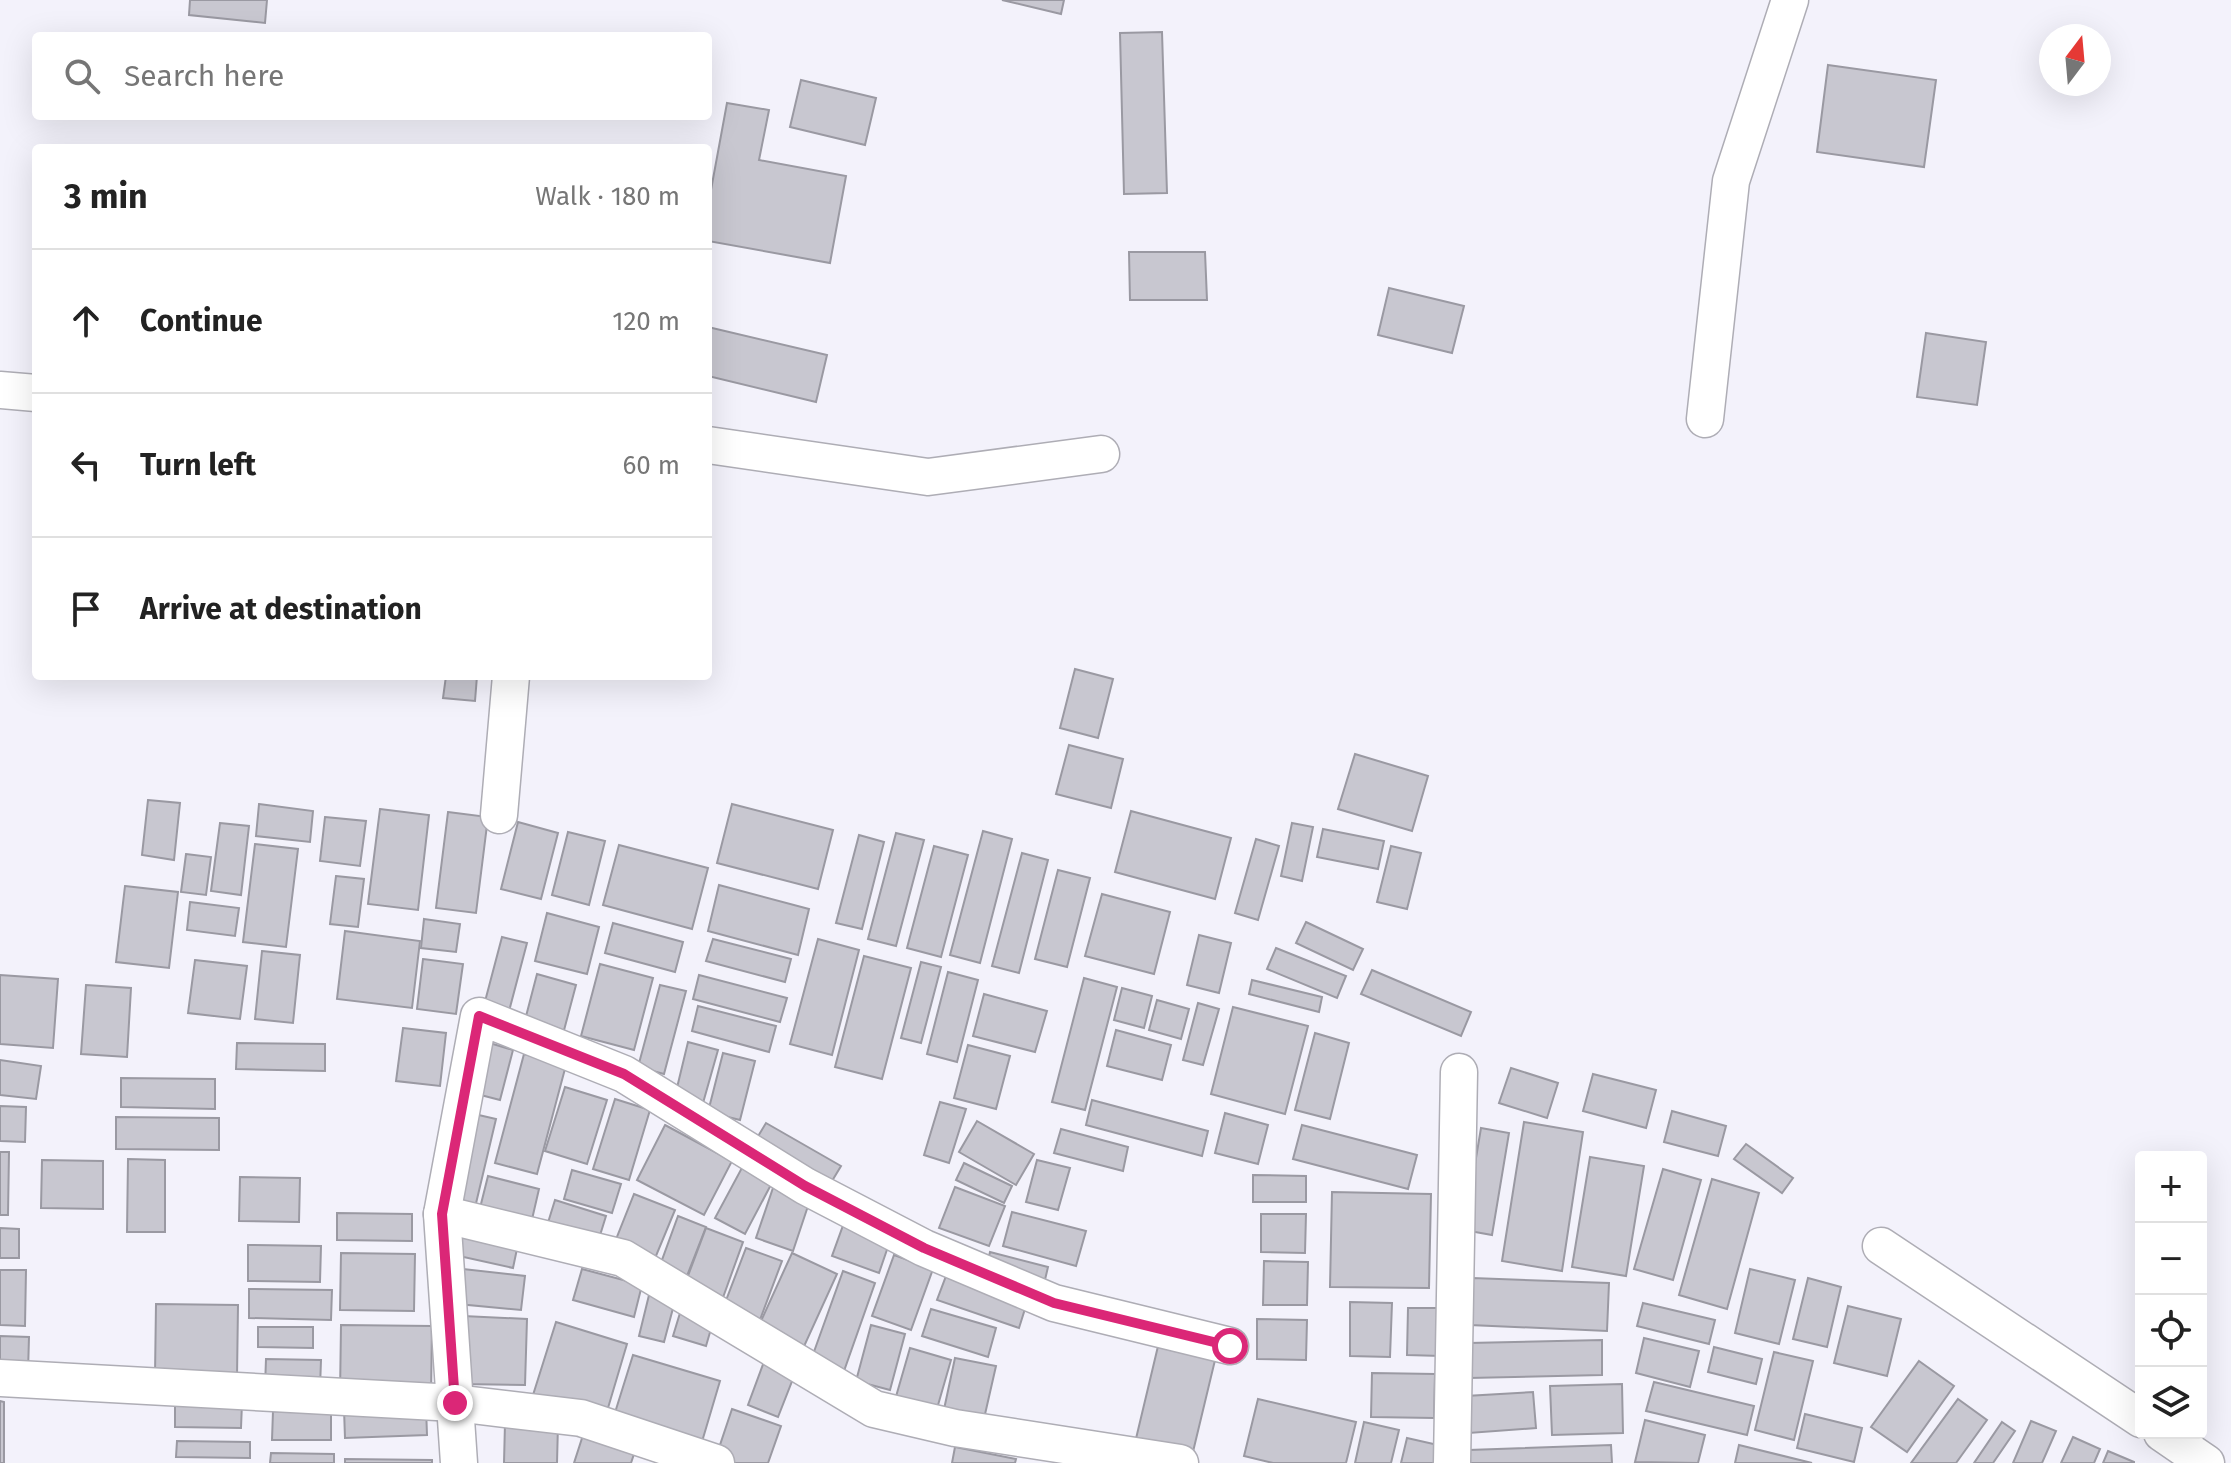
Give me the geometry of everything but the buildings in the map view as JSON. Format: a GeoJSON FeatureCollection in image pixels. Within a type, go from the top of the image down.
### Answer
{"type":"FeatureCollection","features":[{"type":"Feature","properties":{"kind":"street"},"geometry":{"type":"LineString","coordinates":[[1705,419],[1731,181],[1790,0]]}},
{"type":"Feature","properties":{"kind":"street"},"geometry":{"type":"LineString","coordinates":[[0,390],[32,393]]}},
{"type":"Feature","properties":{"kind":"street"},"geometry":{"type":"LineString","coordinates":[[712,446],[928,477],[1101,454]]}},
{"type":"Feature","properties":{"kind":"street"},"geometry":{"type":"LineString","coordinates":[[499,815],[511,680]]}},
{"type":"Feature","properties":{"kind":"street"},"geometry":{"type":"LineString","coordinates":[[459,1463],[442,1214],[479,1016],[624,1074],[805,1186],[924,1248],[1054,1303],[1230,1346]]}},
{"type":"Feature","properties":{"kind":"street"},"geometry":{"type":"LineString","coordinates":[[1452,1463],[1459,1072]]}},
{"type":"Feature","properties":{"kind":"street"},"geometry":{"type":"LineString","coordinates":[[442,1214],[623,1258],[874,1409],[1051,1454],[1180,1463]]}},
{"type":"Feature","properties":{"kind":"street"},"geometry":{"type":"LineString","coordinates":[[1881,1246],[2135,1415]]}},
{"type":"Feature","properties":{"kind":"street"},"geometry":{"type":"LineString","coordinates":[[0,1378],[455,1403],[581,1418],[716,1463]]}},
{"type":"Feature","properties":{"kind":"street"},"geometry":{"type":"LineString","coordinates":[[2171,1439],[2206,1463]]}},
{"type":"Feature","properties":{"kind":"route"},"geometry":{"type":"LineString","coordinates":[[455,1403],[442,1214],[479,1016],[624,1074],[805,1186],[924,1248],[1054,1303],[1230,1346]]}}]}
